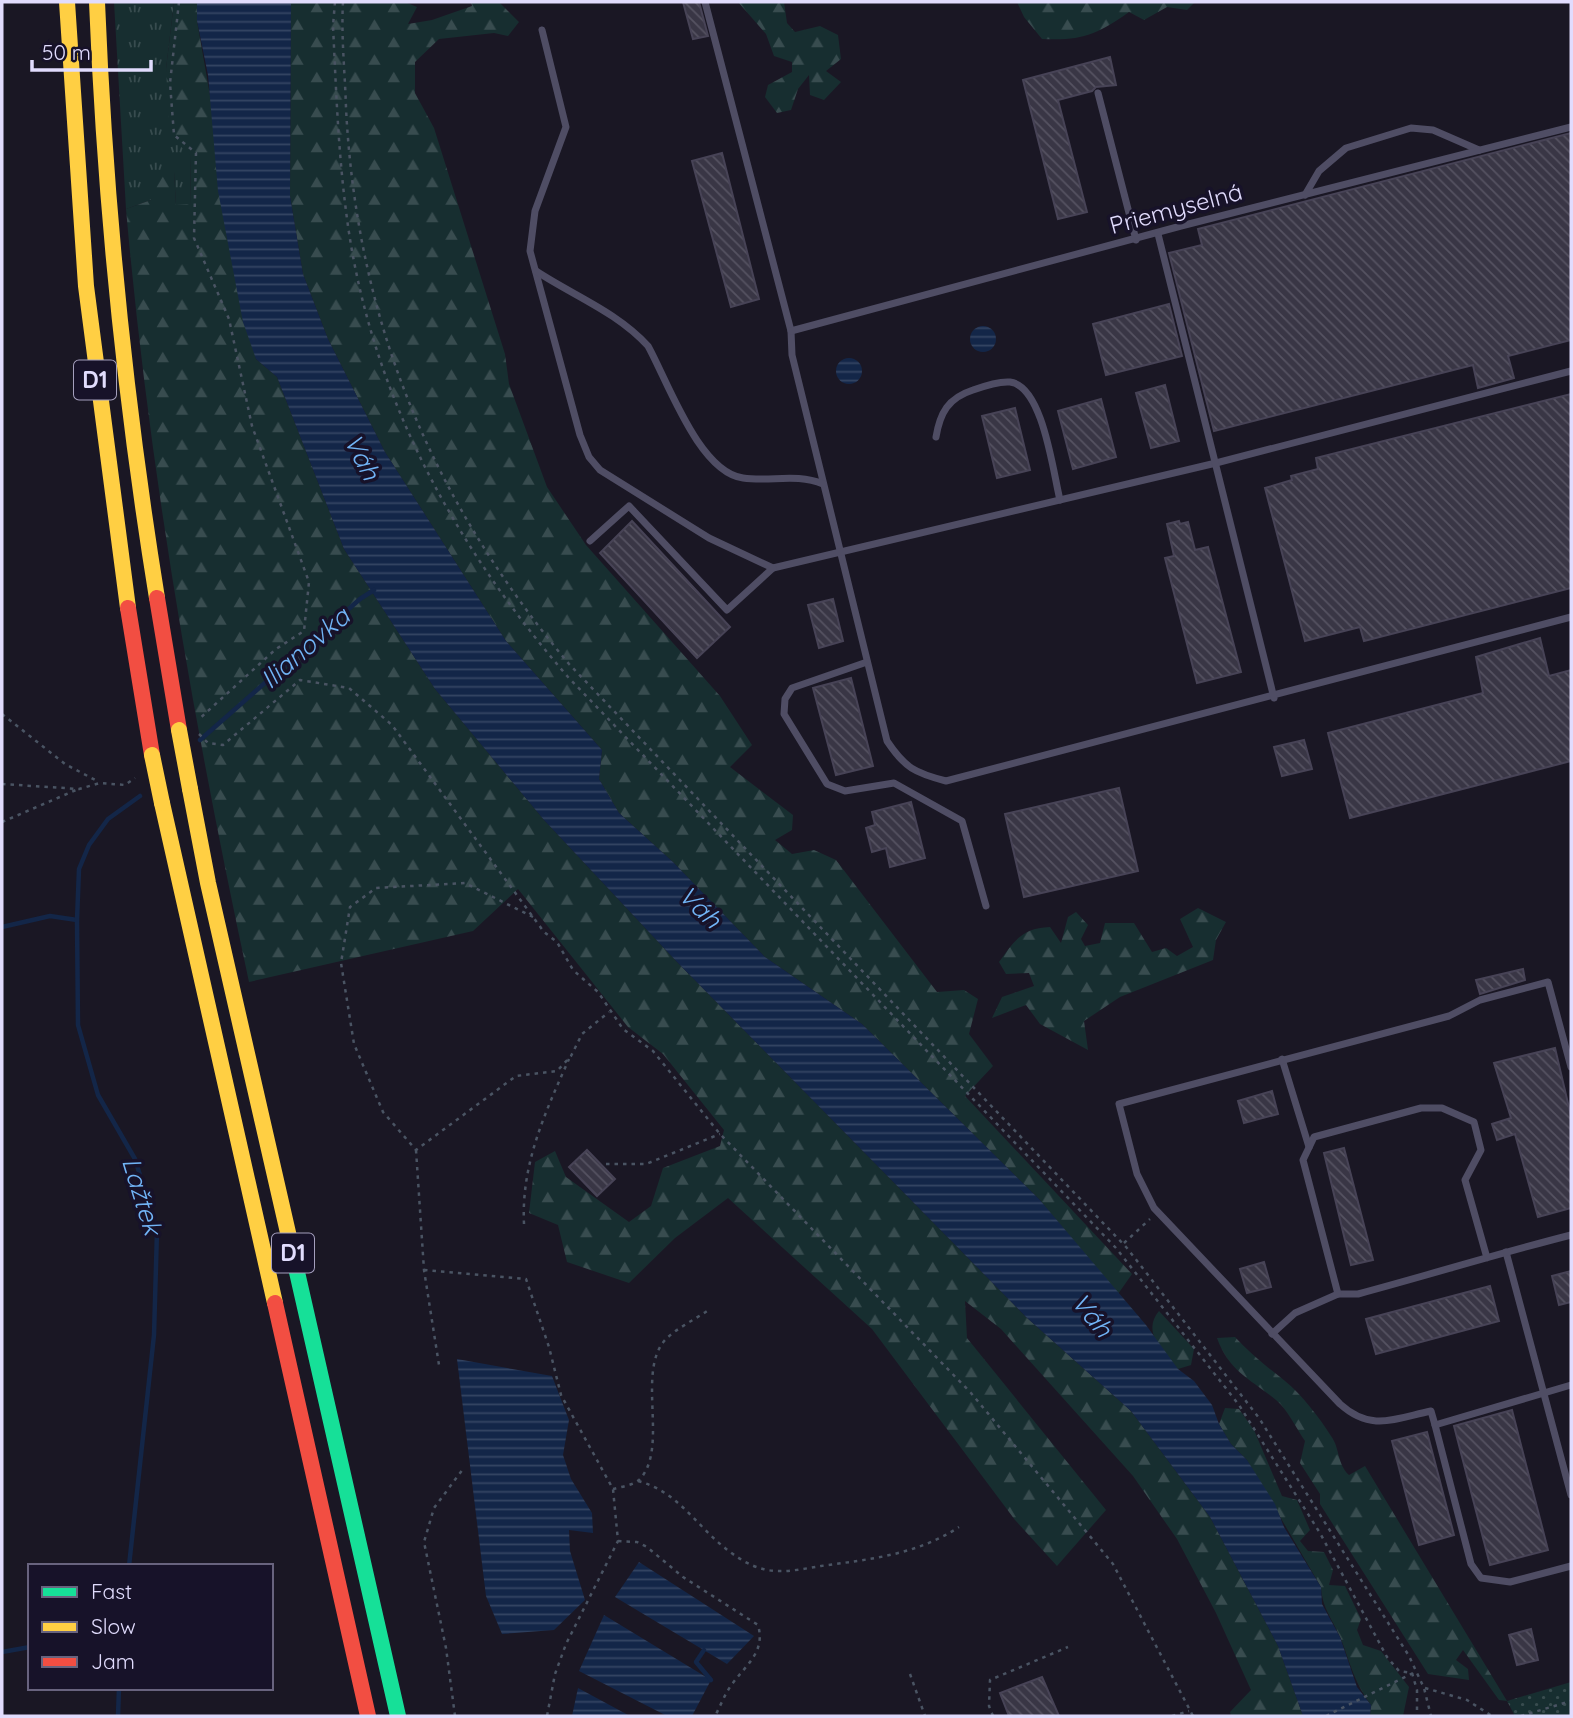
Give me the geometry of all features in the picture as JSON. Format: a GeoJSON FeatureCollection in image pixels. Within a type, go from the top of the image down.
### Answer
{"type":"FeatureCollection","features":[{"type":"Feature","properties":{"kind":"highway","name":"D1"},"geometry":{"type":"LineString","coordinates":[[67,2],[86,297],[105,459],[152,755],[368,1716]]}},
{"type":"Feature","properties":{"kind":"highway","name":"D1"},"geometry":{"type":"LineString","coordinates":[[97,2],[104,152],[116,293],[153,586],[211,896],[398,1716]]}},
{"type":"Feature","properties":{"kind":"lane"},"geometry":{"type":"LineString","coordinates":[[705,2],[791,331],[792,355],[887,741],[902,764],[923,775],[946,781],[1274,698],[1571,617]]}},
{"type":"Feature","properties":{"kind":"lane"},"geometry":{"type":"LineString","coordinates":[[542,30],[566,127],[530,233],[530,251],[579,435],[589,457],[600,470],[709,538],[774,568]]}},
{"type":"Feature","properties":{"kind":"lane"},"geometry":{"type":"LineString","coordinates":[[1098,93],[1136,240]]}},
{"type":"Feature","properties":{"kind":"lane","name":"Priemyselná"},"geometry":{"type":"LineString","coordinates":[[791,331],[1571,127]]}},
{"type":"Feature","properties":{"kind":"lane"},"geometry":{"type":"LineString","coordinates":[[1304,195],[1320,171],[1346,148],[1411,128],[1433,130],[1479,150]]}},
{"type":"Feature","properties":{"kind":"lane"},"geometry":{"type":"LineString","coordinates":[[1158,234],[1274,698]]}},
{"type":"Feature","properties":{"kind":"lane"},"geometry":{"type":"LineString","coordinates":[[536,271],[622,321],[639,336],[648,346],[710,460],[728,475],[745,479],[808,478],[823,484]]}},
{"type":"Feature","properties":{"kind":"lane"},"geometry":{"type":"LineString","coordinates":[[590,541],[629,506],[727,610],[774,568],[1216,463],[1571,371]]}},
{"type":"Feature","properties":{"kind":"lane"},"geometry":{"type":"LineString","coordinates":[[936,437],[945,407],[955,397],[994,383],[1010,382],[1022,386],[1037,406],[1060,500]]}},
{"type":"Feature","properties":{"kind":"lane"},"geometry":{"type":"LineString","coordinates":[[867,662],[792,688],[785,699],[783,714],[827,783],[845,791],[894,783],[962,821],[986,906]]}},
{"type":"Feature","properties":{"kind":"lane"},"geometry":{"type":"LineString","coordinates":[[1571,1067],[1548,982],[1480,1000],[1449,1016],[1119,1104],[1137,1174],[1158,1212],[1340,1404],[1357,1418],[1376,1422],[1431,1411],[1475,1572],[1488,1580],[1510,1582],[1571,1566]]}},
{"type":"Feature","properties":{"kind":"lane"},"geometry":{"type":"LineString","coordinates":[[1282,1059],[1309,1147]]}},
{"type":"Feature","properties":{"kind":"lane"},"geometry":{"type":"LineString","coordinates":[[1339,1294],[1303,1160],[1314,1137],[1421,1108],[1442,1108],[1474,1122],[1481,1150],[1465,1180],[1487,1258]]}},
{"type":"Feature","properties":{"kind":"lane"},"geometry":{"type":"LineString","coordinates":[[1272,1334],[1295,1313],[1339,1294],[1358,1294],[1571,1235]]}},
{"type":"Feature","properties":{"kind":"lane"},"geometry":{"type":"LineString","coordinates":[[1506,1252],[1571,1495]]}},
{"type":"Feature","properties":{"kind":"lane"},"geometry":{"type":"LineString","coordinates":[[1435,1424],[1571,1385]]}},
{"type":"Feature","properties":{"kind":"path"},"geometry":{"type":"LineString","coordinates":[[179,2],[170,83],[174,135],[196,153],[194,238],[229,319],[252,426],[309,582],[304,631],[276,649],[195,722]]}},
{"type":"Feature","properties":{"kind":"path"},"geometry":{"type":"LineString","coordinates":[[335,2],[333,37],[346,212],[369,325],[402,417],[435,490],[485,572],[531,636],[597,709],[1116,1248],[1240,1405],[1320,1533],[1387,1657],[1399,1671],[1412,1673]]}},
{"type":"Feature","properties":{"kind":"path"},"geometry":{"type":"LineString","coordinates":[[344,2],[342,29],[349,152],[360,235],[374,299],[403,392],[418,427],[476,539],[508,589],[569,664],[1123,1243],[1183,1316],[1259,1418],[1417,1671],[1431,1716]]}},
{"type":"Feature","properties":{"kind":"path"},"geometry":{"type":"LineString","coordinates":[[197,733],[208,743],[223,745],[300,680],[349,688],[392,725],[544,932],[557,942],[573,970],[598,992],[623,1029],[653,1051],[720,1134],[971,1393],[1113,1564],[1193,1716]]}},
{"type":"Feature","properties":{"kind":"path"},"geometry":{"type":"LineString","coordinates":[[2,714],[65,764],[100,783]]}},
{"type":"Feature","properties":{"kind":"path"},"geometry":{"type":"LineString","coordinates":[[2,822],[79,789],[100,783],[125,785],[138,776]]}},
{"type":"Feature","properties":{"kind":"path"},"geometry":{"type":"LineString","coordinates":[[2,784],[79,789]]}},
{"type":"Feature","properties":{"kind":"path"},"geometry":{"type":"LineString","coordinates":[[439,1365],[424,1270],[416,1150],[383,1112],[354,1044],[341,963],[350,907],[376,888],[466,883],[536,919]]}},
{"type":"Feature","properties":{"kind":"path"},"geometry":{"type":"LineString","coordinates":[[524,1224],[524,1189],[528,1164],[570,1056],[582,1034],[609,1012]]}},
{"type":"Feature","properties":{"kind":"path"},"geometry":{"type":"LineString","coordinates":[[416,1150],[516,1076],[557,1071],[570,1056]]}},
{"type":"Feature","properties":{"kind":"path"},"geometry":{"type":"LineString","coordinates":[[607,1164],[646,1164],[720,1134]]}},
{"type":"Feature","properties":{"kind":"path"},"geometry":{"type":"LineString","coordinates":[[1123,1243],[1158,1212]]}},
{"type":"Feature","properties":{"kind":"path"},"geometry":{"type":"LineString","coordinates":[[424,1270],[526,1279],[549,1346],[561,1395],[614,1489],[618,1541],[566,1644],[555,1674],[547,1716]]}},
{"type":"Feature","properties":{"kind":"path"},"geometry":{"type":"LineString","coordinates":[[638,1481],[652,1447],[652,1376],[657,1354],[666,1339],[707,1311]]}},
{"type":"Feature","properties":{"kind":"path"},"geometry":{"type":"LineString","coordinates":[[455,1716],[446,1648],[424,1542],[434,1508],[463,1469]]}},
{"type":"Feature","properties":{"kind":"path"},"geometry":{"type":"LineString","coordinates":[[614,1489],[638,1481],[656,1486],[670,1495],[725,1548],[763,1569],[783,1571],[897,1555],[941,1539],[959,1527]]}},
{"type":"Feature","properties":{"kind":"path"},"geometry":{"type":"LineString","coordinates":[[618,1541],[637,1542],[683,1577],[758,1625],[761,1637],[759,1651],[729,1688],[715,1716]]}},
{"type":"Feature","properties":{"kind":"path"},"geometry":{"type":"LineString","coordinates":[[993,1716],[989,1706],[990,1680],[1068,1647]]}},
{"type":"Feature","properties":{"kind":"path"},"geometry":{"type":"LineString","coordinates":[[1326,1716],[1417,1671]]}},
{"type":"Feature","properties":{"kind":"path"},"geometry":{"type":"LineString","coordinates":[[1412,1673],[1417,1690],[1417,1716]]}},
{"type":"Feature","properties":{"kind":"path"},"geometry":{"type":"LineString","coordinates":[[911,1674],[925,1716]]}},
{"type":"Feature","properties":{"kind":"path"},"geometry":{"type":"LineString","coordinates":[[1424,1688],[1455,1695],[1490,1715],[1499,1716]]}},
{"type":"Feature","properties":{"kind":"path"},"geometry":{"type":"LineString","coordinates":[[1521,1716],[1571,1701]]}},
{"type":"Feature","properties":{"kind":"path"},"geometry":{"type":"LineString","coordinates":[[1172,1716],[1191,1710]]}},
{"type":"Feature","properties":{"kind":"green space"},"geometry":{"type":"Polygon","coordinates":[[[114,2],[174,2],[166,69],[190,155],[191,205],[176,205],[174,172],[151,200],[126,209],[114,2]]]}},
{"type":"Feature","properties":{"kind":"green space"},"geometry":{"type":"Polygon","coordinates":[[[174,2],[197,2],[197,21],[256,359],[277,377],[344,549],[435,689],[544,820],[677,962],[1026,1317],[1131,1411],[1210,1517],[1278,1646],[1303,1716],[1231,1716],[1230,1712],[1251,1690],[1216,1613],[1177,1539],[1133,1476],[1001,1329],[965,1301],[967,1338],[1106,1510],[1057,1566],[1015,1520],[872,1329],[728,1198],[675,1238],[629,1283],[567,1262],[558,1225],[529,1213],[535,1162],[555,1151],[566,1177],[629,1222],[651,1206],[663,1168],[720,1146],[724,1130],[663,1054],[628,1027],[518,889],[473,931],[249,982],[210,790],[176,597],[147,404],[126,209],[151,200],[161,172],[174,172],[176,205],[191,204],[190,155],[170,137],[166,69],[174,2]]]}},
{"type":"Feature","properties":{"kind":"green space"},"geometry":{"type":"Polygon","coordinates":[[[291,2],[405,2],[417,7],[408,24],[432,20],[472,6],[471,2],[499,2],[519,22],[508,36],[494,33],[439,39],[415,62],[415,93],[434,128],[505,354],[509,384],[547,487],[586,545],[720,696],[752,745],[730,767],[793,815],[792,830],[775,840],[792,854],[814,850],[836,860],[937,992],[964,990],[978,999],[969,1034],[993,1066],[965,1096],[1132,1274],[1118,1294],[1039,1199],[862,1024],[765,957],[673,862],[619,813],[599,779],[602,750],[506,641],[385,452],[328,339],[303,274],[290,196],[291,2]]]}},
{"type":"Feature","properties":{"kind":"green space"},"geometry":{"type":"Polygon","coordinates":[[[738,2],[784,2],[787,23],[795,32],[820,26],[838,35],[841,59],[826,71],[841,82],[824,100],[810,95],[809,75],[798,89],[791,110],[777,113],[765,97],[768,85],[792,72],[792,62],[774,56],[766,34],[738,2]]]}},
{"type":"Feature","properties":{"kind":"green space"},"geometry":{"type":"Polygon","coordinates":[[[1017,2],[1195,2],[1187,10],[1167,7],[1144,20],[1129,12],[1088,35],[1068,39],[1042,39],[1024,17],[1017,2]]]}},
{"type":"Feature","properties":{"kind":"green space"},"geometry":{"type":"Polygon","coordinates":[[[1198,908],[1226,922],[1216,940],[1213,960],[1120,997],[1084,1021],[1088,1050],[1040,1024],[1026,1005],[992,1018],[1002,997],[1034,986],[1029,973],[1006,974],[999,962],[1014,942],[1026,933],[1050,927],[1061,943],[1068,917],[1076,912],[1088,925],[1081,939],[1085,946],[1100,943],[1105,923],[1134,923],[1152,952],[1166,948],[1177,956],[1193,947],[1180,919],[1198,908]]]}},
{"type":"Feature","properties":{"kind":"green space"},"geometry":{"type":"Polygon","coordinates":[[[1159,1311],[1194,1349],[1191,1365],[1178,1369],[1156,1342],[1152,1327],[1159,1311]]]}},
{"type":"Feature","properties":{"kind":"green space"},"geometry":{"type":"Polygon","coordinates":[[[1235,1337],[1310,1407],[1334,1441],[1342,1466],[1349,1475],[1365,1466],[1507,1701],[1499,1700],[1463,1650],[1456,1660],[1468,1669],[1469,1680],[1428,1674],[1320,1504],[1320,1494],[1300,1463],[1305,1441],[1292,1419],[1276,1400],[1235,1367],[1217,1338],[1235,1337]]]}},
{"type":"Feature","properties":{"kind":"green space"},"geometry":{"type":"Polygon","coordinates":[[[1225,1408],[1239,1409],[1254,1430],[1282,1496],[1297,1500],[1310,1530],[1300,1541],[1308,1551],[1324,1552],[1333,1570],[1329,1585],[1345,1586],[1361,1619],[1357,1630],[1363,1645],[1381,1651],[1409,1687],[1403,1716],[1370,1716],[1371,1705],[1353,1673],[1326,1608],[1321,1587],[1247,1460],[1231,1444],[1219,1424],[1225,1408]]]}},
{"type":"Feature","properties":{"kind":"green space"},"geometry":{"type":"Polygon","coordinates":[[[1571,1682],[1571,1716],[1515,1716],[1507,1701],[1571,1682]]]}},
{"type":"Feature","properties":{"kind":"water","name":"Váh"},"geometry":{"type":"Polygon","coordinates":[[[197,2],[291,2],[290,196],[303,274],[328,339],[385,452],[506,641],[602,750],[599,779],[619,813],[673,862],[765,957],[862,1024],[1039,1199],[1146,1325],[1178,1369],[1194,1381],[1212,1405],[1231,1444],[1247,1460],[1275,1504],[1284,1527],[1321,1587],[1322,1604],[1340,1637],[1357,1687],[1371,1705],[1370,1716],[1303,1716],[1278,1646],[1210,1517],[1131,1411],[1026,1317],[677,962],[544,820],[435,689],[344,549],[277,377],[256,359],[243,322],[218,191],[208,75],[197,21],[197,2]]]}},
{"type":"Feature","properties":{"kind":"water"},"geometry":{"type":"Polygon","coordinates":[[[983,326],[992,330],[996,339],[992,348],[983,352],[974,348],[970,339],[974,330],[983,326]]]}},
{"type":"Feature","properties":{"kind":"water"},"geometry":{"type":"Polygon","coordinates":[[[849,358],[859,361],[862,371],[859,381],[849,384],[839,381],[836,371],[839,361],[849,358]]]}},
{"type":"Feature","properties":{"kind":"water"},"geometry":{"type":"Polygon","coordinates":[[[457,1359],[552,1376],[569,1420],[563,1455],[571,1479],[592,1513],[593,1533],[569,1530],[570,1551],[585,1600],[554,1630],[502,1634],[486,1596],[457,1359]]]}},
{"type":"Feature","properties":{"kind":"water"},"geometry":{"type":"Polygon","coordinates":[[[639,1562],[754,1636],[727,1664],[615,1597],[639,1562]]]}},
{"type":"Feature","properties":{"kind":"water"},"geometry":{"type":"Polygon","coordinates":[[[604,1615],[711,1680],[692,1716],[667,1716],[579,1671],[604,1615]]]}},
{"type":"Feature","properties":{"kind":"water"},"geometry":{"type":"Polygon","coordinates":[[[578,1688],[630,1716],[572,1716],[578,1688]]]}},
{"type":"Feature","properties":{"kind":"building"},"geometry":{"type":"Polygon","coordinates":[[[683,2],[699,2],[708,36],[693,39],[683,2]]]}},
{"type":"Feature","properties":{"kind":"building"},"geometry":{"type":"Polygon","coordinates":[[[1110,57],[1116,85],[1096,87],[1092,91],[1058,100],[1087,212],[1058,219],[1023,80],[1110,57]]]}},
{"type":"Feature","properties":{"kind":"building"},"geometry":{"type":"Polygon","coordinates":[[[1571,133],[1571,340],[1508,356],[1514,378],[1478,388],[1473,365],[1214,431],[1169,253],[1202,245],[1198,229],[1571,133]]]}},
{"type":"Feature","properties":{"kind":"building"},"geometry":{"type":"Polygon","coordinates":[[[722,153],[759,299],[731,307],[692,161],[722,153]]]}},
{"type":"Feature","properties":{"kind":"building"},"geometry":{"type":"Polygon","coordinates":[[[1169,304],[1182,356],[1106,375],[1093,324],[1169,304]]]}},
{"type":"Feature","properties":{"kind":"building"},"geometry":{"type":"Polygon","coordinates":[[[1165,385],[1179,441],[1151,448],[1136,393],[1165,385]]]}},
{"type":"Feature","properties":{"kind":"building"},"geometry":{"type":"Polygon","coordinates":[[[1571,394],[1571,588],[1364,641],[1360,627],[1305,641],[1265,488],[1292,480],[1291,476],[1318,469],[1316,458],[1571,394]]]}},
{"type":"Feature","properties":{"kind":"building"},"geometry":{"type":"Polygon","coordinates":[[[1101,399],[1116,457],[1073,469],[1058,411],[1101,399]]]}},
{"type":"Feature","properties":{"kind":"building"},"geometry":{"type":"Polygon","coordinates":[[[1015,408],[1030,470],[997,478],[982,416],[1015,408]]]}},
{"type":"Feature","properties":{"kind":"building"},"geometry":{"type":"Polygon","coordinates":[[[632,521],[730,627],[697,658],[600,553],[632,521]]]}},
{"type":"Feature","properties":{"kind":"building"},"geometry":{"type":"Polygon","coordinates":[[[1179,521],[1180,524],[1188,522],[1195,550],[1208,547],[1241,672],[1197,683],[1165,558],[1174,556],[1167,524],[1179,521]]]}},
{"type":"Feature","properties":{"kind":"building"},"geometry":{"type":"Polygon","coordinates":[[[833,599],[843,641],[819,648],[808,605],[833,599]]]}},
{"type":"Feature","properties":{"kind":"building"},"geometry":{"type":"Polygon","coordinates":[[[1540,638],[1549,676],[1571,670],[1571,761],[1350,818],[1328,733],[1483,693],[1476,657],[1540,638]]]}},
{"type":"Feature","properties":{"kind":"building"},"geometry":{"type":"Polygon","coordinates":[[[851,678],[873,766],[836,775],[813,688],[851,678]]]}},
{"type":"Feature","properties":{"kind":"building"},"geometry":{"type":"Polygon","coordinates":[[[1304,740],[1312,769],[1282,776],[1274,747],[1304,740]]]}},
{"type":"Feature","properties":{"kind":"building"},"geometry":{"type":"Polygon","coordinates":[[[1119,788],[1138,871],[1024,897],[1005,814],[1119,788]]]}},
{"type":"Feature","properties":{"kind":"building"},"geometry":{"type":"Polygon","coordinates":[[[911,802],[925,858],[890,867],[886,848],[872,852],[866,828],[875,825],[872,812],[911,802]]]}},
{"type":"Feature","properties":{"kind":"building"},"geometry":{"type":"Polygon","coordinates":[[[1523,969],[1525,980],[1480,994],[1476,980],[1523,969]]]}},
{"type":"Feature","properties":{"kind":"building"},"geometry":{"type":"Polygon","coordinates":[[[1555,1048],[1571,1116],[1571,1208],[1538,1217],[1515,1134],[1497,1140],[1492,1124],[1511,1118],[1494,1063],[1555,1048]]]}},
{"type":"Feature","properties":{"kind":"building"},"geometry":{"type":"Polygon","coordinates":[[[1272,1091],[1278,1114],[1244,1123],[1238,1101],[1272,1091]]]}},
{"type":"Feature","properties":{"kind":"building"},"geometry":{"type":"Polygon","coordinates":[[[1344,1148],[1373,1260],[1351,1265],[1324,1153],[1344,1148]]]}},
{"type":"Feature","properties":{"kind":"building"},"geometry":{"type":"Polygon","coordinates":[[[587,1150],[615,1179],[597,1196],[569,1167],[587,1150]]]}},
{"type":"Feature","properties":{"kind":"building"},"geometry":{"type":"Polygon","coordinates":[[[1264,1262],[1271,1287],[1247,1293],[1240,1269],[1264,1262]]]}},
{"type":"Feature","properties":{"kind":"building"},"geometry":{"type":"Polygon","coordinates":[[[1571,1271],[1571,1302],[1559,1305],[1552,1276],[1571,1271]]]}},
{"type":"Feature","properties":{"kind":"building"},"geometry":{"type":"Polygon","coordinates":[[[1490,1286],[1499,1321],[1376,1354],[1366,1319],[1490,1286]]]}},
{"type":"Feature","properties":{"kind":"building"},"geometry":{"type":"Polygon","coordinates":[[[1512,1410],[1548,1550],[1490,1565],[1454,1426],[1512,1410]]]}},
{"type":"Feature","properties":{"kind":"building"},"geometry":{"type":"Polygon","coordinates":[[[1427,1432],[1454,1535],[1419,1545],[1392,1441],[1427,1432]]]}},
{"type":"Feature","properties":{"kind":"building"},"geometry":{"type":"Polygon","coordinates":[[[1531,1629],[1538,1660],[1517,1665],[1509,1635],[1531,1629]]]}},
{"type":"Feature","properties":{"kind":"building"},"geometry":{"type":"Polygon","coordinates":[[[1042,1677],[1059,1716],[1009,1716],[1000,1693],[1042,1677]]]}},
{"type":"Feature","properties":{"kind":"waterway","name":"Ilianovka"},"geometry":{"type":"LineString","coordinates":[[200,740],[360,599],[374,590]]}},
{"type":"Feature","properties":{"kind":"waterway","name":"Lažtek"},"geometry":{"type":"LineString","coordinates":[[129,1564],[154,1335],[157,1231],[135,1159],[98,1095],[78,1025],[77,920],[79,869],[89,845],[108,819],[140,796]]}},
{"type":"Feature","properties":{"kind":"waterway"},"geometry":{"type":"LineString","coordinates":[[2,927],[50,916],[77,920]]}},
{"type":"Feature","properties":{"kind":"waterway"},"geometry":{"type":"LineString","coordinates":[[2,1652],[28,1647]]}},
{"type":"Feature","properties":{"kind":"waterway"},"geometry":{"type":"LineString","coordinates":[[704,1650],[696,1662],[711,1680]]}},
{"type":"Feature","properties":{"kind":"waterway","name":"Lažtek"},"geometry":{"type":"LineString","coordinates":[[118,1716],[119,1690]]}},
{"type":"Feature","properties":{"kind":"traffic: fast"},"geometry":{"type":"LineString","coordinates":[[289,1237],[398,1716]]}},
{"type":"Feature","properties":{"kind":"traffic: slow"},"geometry":{"type":"LineString","coordinates":[[67,2],[86,286],[128,608]]}},
{"type":"Feature","properties":{"kind":"traffic: slow"},"geometry":{"type":"LineString","coordinates":[[97,2],[105,152],[118,301],[135,450],[157,598]]}},
{"type":"Feature","properties":{"kind":"traffic: slow"},"geometry":{"type":"LineString","coordinates":[[179,730],[190,789]]}},
{"type":"Feature","properties":{"kind":"traffic: slow"},"geometry":{"type":"LineString","coordinates":[[152,755],[162,803]]}},
{"type":"Feature","properties":{"kind":"traffic: slow"},"geometry":{"type":"LineString","coordinates":[[190,789],[208,883],[289,1237]]}},
{"type":"Feature","properties":{"kind":"traffic: slow"},"geometry":{"type":"LineString","coordinates":[[162,803],[275,1303]]}},
{"type":"Feature","properties":{"kind":"traffic: jam"},"geometry":{"type":"LineString","coordinates":[[157,598],[179,730]]}},
{"type":"Feature","properties":{"kind":"traffic: jam"},"geometry":{"type":"LineString","coordinates":[[128,608],[152,755]]}},
{"type":"Feature","properties":{"kind":"traffic: jam"},"geometry":{"type":"LineString","coordinates":[[275,1303],[368,1716]]}}]}
